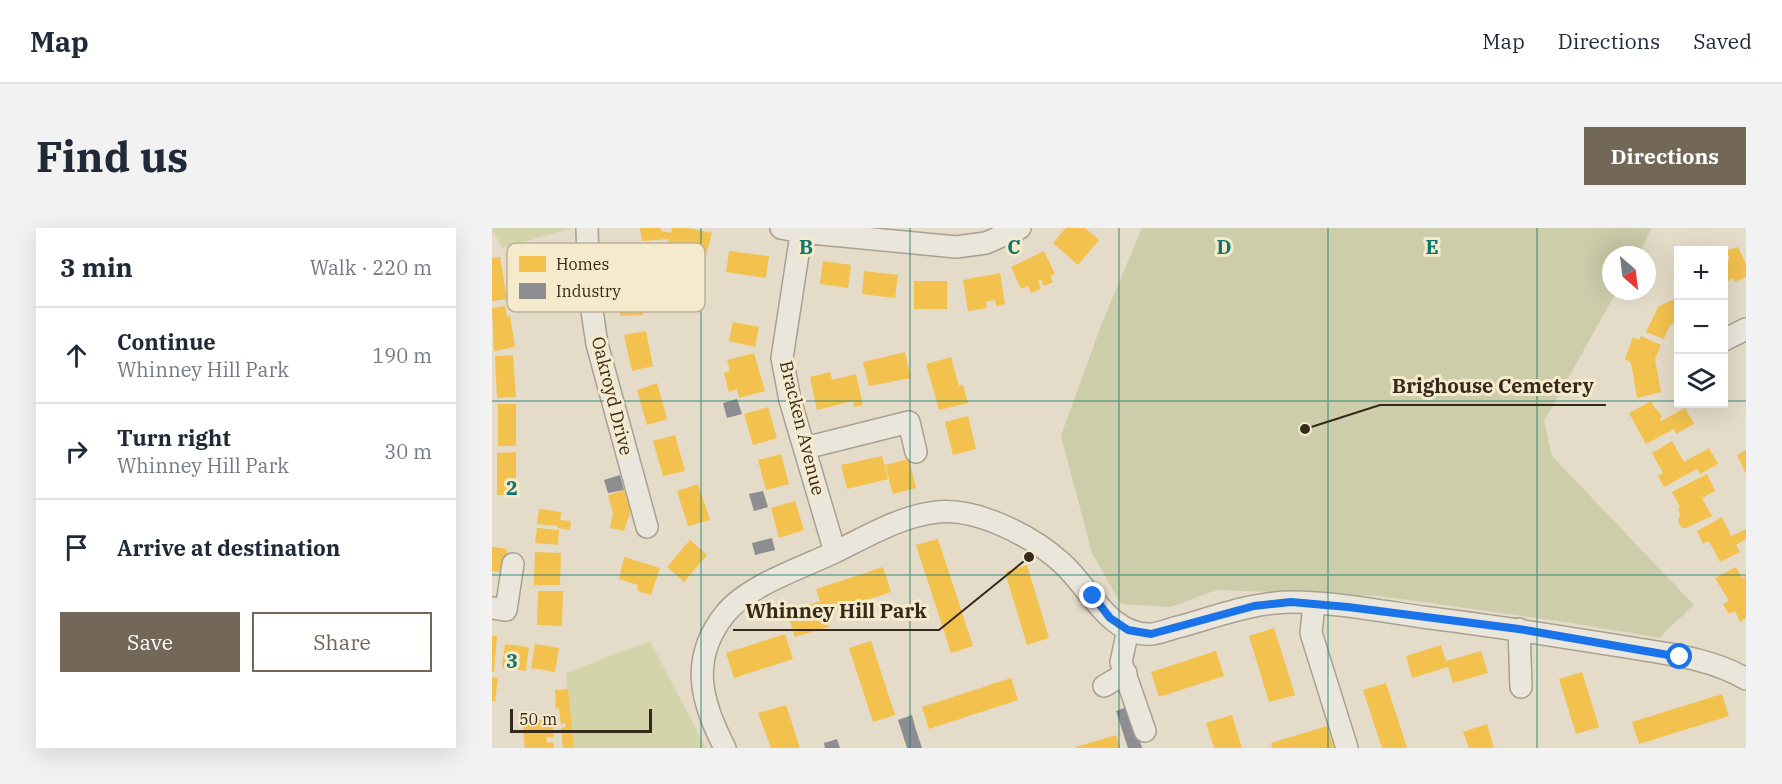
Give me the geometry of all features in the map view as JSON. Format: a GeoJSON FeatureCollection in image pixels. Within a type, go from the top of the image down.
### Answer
{"type":"FeatureCollection","features":[{"type":"Feature","properties":{"kind":"street","name":"Oakroyd Drive"},"geometry":{"type":"LineString","coordinates":[[587,228],[587,243]]}},
{"type":"Feature","properties":{"kind":"street"},"geometry":{"type":"LineString","coordinates":[[795,229],[956,247],[986,243],[1020,228]]}},
{"type":"Feature","properties":{"kind":"street","name":"Bracken Avenue"},"geometry":{"type":"LineString","coordinates":[[795,229],[782,358],[790,400],[835,552]]}},
{"type":"Feature","properties":{"kind":"street","name":"Oakroyd Drive"},"geometry":{"type":"LineString","coordinates":[[592,312],[597,344],[647,527]]}},
{"type":"Feature","properties":{"kind":"street"},"geometry":{"type":"LineString","coordinates":[[1728,338],[1746,329]]}},
{"type":"Feature","properties":{"kind":"street"},"geometry":{"type":"LineString","coordinates":[[805,448],[909,422],[916,452]]}},
{"type":"Feature","properties":{"kind":"street"},"geometry":{"type":"LineString","coordinates":[[725,748],[709,717],[702,689],[702,663],[711,635],[726,613],[745,596],[782,575],[835,552],[873,532],[905,520],[938,512],[976,516],[1010,529],[1038,544],[1064,564],[1110,618],[1128,630],[1151,634],[1254,606],[1291,602],[1519,629],[1680,657],[1727,668],[1746,679]]}},
{"type":"Feature","properties":{"kind":"street"},"geometry":{"type":"LineString","coordinates":[[492,608],[506,609],[513,564]]}},
{"type":"Feature","properties":{"kind":"street"},"geometry":{"type":"LineString","coordinates":[[1314,604],[1311,633],[1347,748]]}},
{"type":"Feature","properties":{"kind":"street"},"geometry":{"type":"LineString","coordinates":[[1519,629],[1521,687]]}},
{"type":"Feature","properties":{"kind":"street"},"geometry":{"type":"LineString","coordinates":[[1128,630],[1121,662],[1145,731]]}},
{"type":"Feature","properties":{"kind":"street"},"geometry":{"type":"LineString","coordinates":[[1104,686],[1126,673]]}},
{"type":"Feature","properties":{"kind":"green space"},"geometry":{"type":"Polygon","coordinates":[[[492,228],[573,228],[520,243],[507,243],[507,247],[502,248],[492,228]]]}},
{"type":"Feature","properties":{"kind":"green space"},"geometry":{"type":"Polygon","coordinates":[[[1142,228],[1652,228],[1643,246],[1602,246],[1602,300],[1612,300],[1544,421],[1552,456],[1694,605],[1660,638],[1572,623],[1379,596],[1216,590],[1171,607],[1121,604],[1092,553],[1061,436],[1102,323],[1142,228]]]}},
{"type":"Feature","properties":{"kind":"green space"},"geometry":{"type":"Polygon","coordinates":[[[650,641],[706,748],[572,748],[566,673],[650,641]]]}},
{"type":"Feature","properties":{"kind":"building: Homes"},"geometry":{"type":"Polygon","coordinates":[[[640,228],[661,228],[661,231],[671,233],[672,228],[688,228],[712,233],[705,259],[705,243],[668,243],[669,239],[642,241],[640,228]]]}},
{"type":"Feature","properties":{"kind":"building: Homes"},"geometry":{"type":"Polygon","coordinates":[[[1066,228],[1085,228],[1099,240],[1078,265],[1053,243],[1066,228]]]}},
{"type":"Feature","properties":{"kind":"building: Homes"},"geometry":{"type":"Polygon","coordinates":[[[1738,247],[1746,264],[1746,277],[1735,282],[1733,278],[1728,281],[1728,260],[1730,259],[1728,250],[1738,247]]]}},
{"type":"Feature","properties":{"kind":"building: Homes"},"geometry":{"type":"Polygon","coordinates":[[[729,251],[769,256],[766,278],[726,272],[729,251]]]}},
{"type":"Feature","properties":{"kind":"building: Homes"},"geometry":{"type":"Polygon","coordinates":[[[1044,251],[1055,274],[1050,276],[1053,282],[1044,286],[1041,280],[1038,281],[1041,289],[1031,293],[1028,286],[1021,289],[1011,267],[1044,251]]]}},
{"type":"Feature","properties":{"kind":"building: Homes"},"geometry":{"type":"Polygon","coordinates":[[[500,257],[507,299],[492,301],[492,258],[500,257]]]}},
{"type":"Feature","properties":{"kind":"building: Homes"},"geometry":{"type":"Polygon","coordinates":[[[823,261],[851,265],[848,288],[820,284],[823,261]]]}},
{"type":"Feature","properties":{"kind":"building: Homes"},"geometry":{"type":"Polygon","coordinates":[[[864,271],[898,275],[895,298],[862,294],[864,271]]]}},
{"type":"Feature","properties":{"kind":"building: Homes"},"geometry":{"type":"Polygon","coordinates":[[[1000,273],[1005,304],[996,306],[995,300],[986,302],[987,308],[968,311],[963,280],[1000,273]]]}},
{"type":"Feature","properties":{"kind":"building: Homes"},"geometry":{"type":"Polygon","coordinates":[[[914,281],[947,281],[947,309],[914,309],[914,281]]]}},
{"type":"Feature","properties":{"kind":"building: Homes"},"geometry":{"type":"Polygon","coordinates":[[[1674,299],[1674,323],[1670,325],[1664,339],[1646,332],[1658,307],[1674,299]]]}},
{"type":"Feature","properties":{"kind":"building: Homes"},"geometry":{"type":"Polygon","coordinates":[[[505,306],[507,317],[510,316],[515,347],[494,351],[492,308],[505,306]]]}},
{"type":"Feature","properties":{"kind":"building: Homes"},"geometry":{"type":"Polygon","coordinates":[[[620,312],[643,312],[643,315],[620,316],[620,312]]]}},
{"type":"Feature","properties":{"kind":"building: Homes"},"geometry":{"type":"Polygon","coordinates":[[[733,322],[759,327],[755,347],[729,341],[733,322]]]}},
{"type":"Feature","properties":{"kind":"building: Homes"},"geometry":{"type":"Polygon","coordinates":[[[646,331],[653,366],[632,371],[624,335],[646,331]]]}},
{"type":"Feature","properties":{"kind":"building: Homes"},"geometry":{"type":"Polygon","coordinates":[[[1641,336],[1661,345],[1655,359],[1661,392],[1637,398],[1631,363],[1625,359],[1633,337],[1639,340],[1641,336]]]}},
{"type":"Feature","properties":{"kind":"building: Homes"},"geometry":{"type":"Polygon","coordinates":[[[905,352],[911,378],[869,386],[863,362],[905,352]]]}},
{"type":"Feature","properties":{"kind":"building: Homes"},"geometry":{"type":"Polygon","coordinates":[[[754,353],[765,391],[739,398],[737,389],[729,392],[724,373],[730,371],[727,360],[754,353]]]}},
{"type":"Feature","properties":{"kind":"building: Homes"},"geometry":{"type":"Polygon","coordinates":[[[513,355],[516,397],[497,398],[495,356],[513,355]]]}},
{"type":"Feature","properties":{"kind":"building: Homes"},"geometry":{"type":"Polygon","coordinates":[[[951,357],[959,386],[963,385],[968,403],[939,410],[926,364],[951,357]]]}},
{"type":"Feature","properties":{"kind":"building: Homes"},"geometry":{"type":"Polygon","coordinates":[[[830,372],[832,380],[856,374],[863,405],[854,407],[853,401],[817,410],[810,377],[830,372]]]}},
{"type":"Feature","properties":{"kind":"building: Homes"},"geometry":{"type":"Polygon","coordinates":[[[657,383],[667,419],[647,425],[637,390],[657,383]]]}},
{"type":"Feature","properties":{"kind":"building: Homes"},"geometry":{"type":"Polygon","coordinates":[[[1651,401],[1662,417],[1661,421],[1685,408],[1694,424],[1676,434],[1674,429],[1646,444],[1629,413],[1651,401]]]}},
{"type":"Feature","properties":{"kind":"building: Homes"},"geometry":{"type":"Polygon","coordinates":[[[498,404],[516,404],[516,446],[498,446],[498,404]]]}},
{"type":"Feature","properties":{"kind":"building: Homes"},"geometry":{"type":"Polygon","coordinates":[[[768,407],[777,438],[753,445],[744,414],[768,407]]]}},
{"type":"Feature","properties":{"kind":"building: Homes"},"geometry":{"type":"Polygon","coordinates":[[[968,416],[976,449],[953,455],[945,422],[968,416]]]}},
{"type":"Feature","properties":{"kind":"building: Homes"},"geometry":{"type":"Polygon","coordinates":[[[675,435],[685,471],[663,476],[653,441],[675,435]]]}},
{"type":"Feature","properties":{"kind":"building: Homes"},"geometry":{"type":"Polygon","coordinates":[[[1672,441],[1684,462],[1709,448],[1718,464],[1700,474],[1697,469],[1664,487],[1658,476],[1663,473],[1652,453],[1672,441]]]}},
{"type":"Feature","properties":{"kind":"building: Homes"},"geometry":{"type":"Polygon","coordinates":[[[1746,450],[1746,474],[1737,455],[1746,450]]]}},
{"type":"Feature","properties":{"kind":"building: Homes"},"geometry":{"type":"Polygon","coordinates":[[[516,452],[516,495],[497,495],[497,453],[516,452]]]}},
{"type":"Feature","properties":{"kind":"building: Homes"},"geometry":{"type":"Polygon","coordinates":[[[781,454],[789,484],[766,490],[758,460],[781,454]]]}},
{"type":"Feature","properties":{"kind":"building: Homes"},"geometry":{"type":"Polygon","coordinates":[[[882,456],[888,479],[847,489],[841,465],[882,456]]]}},
{"type":"Feature","properties":{"kind":"building: Homes"},"geometry":{"type":"Polygon","coordinates":[[[909,459],[916,488],[893,494],[885,465],[909,459]]]}},
{"type":"Feature","properties":{"kind":"building: Homes"},"geometry":{"type":"Polygon","coordinates":[[[1707,474],[1715,491],[1702,498],[1712,516],[1682,528],[1678,521],[1680,507],[1672,492],[1707,474]]]}},
{"type":"Feature","properties":{"kind":"building: Homes"},"geometry":{"type":"Polygon","coordinates":[[[698,484],[710,520],[688,526],[677,491],[698,484]]]}},
{"type":"Feature","properties":{"kind":"building: Homes"},"geometry":{"type":"Polygon","coordinates":[[[624,490],[631,510],[624,531],[610,528],[613,514],[608,495],[624,490]]]}},
{"type":"Feature","properties":{"kind":"building: Homes"},"geometry":{"type":"Polygon","coordinates":[[[795,501],[804,530],[779,538],[771,508],[795,501]]]}},
{"type":"Feature","properties":{"kind":"building: Homes"},"geometry":{"type":"Polygon","coordinates":[[[539,509],[561,512],[560,520],[571,521],[570,530],[537,524],[539,509]]]}},
{"type":"Feature","properties":{"kind":"building: Homes"},"geometry":{"type":"Polygon","coordinates":[[[1722,517],[1731,536],[1746,529],[1746,539],[1736,545],[1740,552],[1720,562],[1709,541],[1703,544],[1697,531],[1722,517]]]}},
{"type":"Feature","properties":{"kind":"building: Homes"},"geometry":{"type":"Polygon","coordinates":[[[537,528],[559,530],[558,545],[535,543],[537,528]]]}},
{"type":"Feature","properties":{"kind":"building: Homes"},"geometry":{"type":"Polygon","coordinates":[[[938,539],[973,646],[951,653],[916,545],[938,539]]]}},
{"type":"Feature","properties":{"kind":"building: Homes"},"geometry":{"type":"Polygon","coordinates":[[[690,540],[707,555],[684,582],[667,567],[690,540]]]}},
{"type":"Feature","properties":{"kind":"building: Homes"},"geometry":{"type":"Polygon","coordinates":[[[492,547],[507,549],[505,572],[492,571],[492,547]]]}},
{"type":"Feature","properties":{"kind":"building: Homes"},"geometry":{"type":"Polygon","coordinates":[[[535,552],[561,553],[560,585],[534,585],[535,552]]]}},
{"type":"Feature","properties":{"kind":"building: Homes"},"geometry":{"type":"Polygon","coordinates":[[[624,557],[660,568],[651,595],[640,592],[637,589],[638,585],[619,579],[624,557]]]}},
{"type":"Feature","properties":{"kind":"building: Homes"},"geometry":{"type":"Polygon","coordinates":[[[1027,565],[1049,638],[1027,645],[1005,572],[1027,565]]]}},
{"type":"Feature","properties":{"kind":"building: Homes"},"geometry":{"type":"Polygon","coordinates":[[[883,567],[891,592],[825,614],[829,627],[795,637],[787,612],[820,601],[816,589],[883,567]]]}},
{"type":"Feature","properties":{"kind":"building: Homes"},"geometry":{"type":"Polygon","coordinates":[[[1736,567],[1742,578],[1746,576],[1746,618],[1740,622],[1735,611],[1729,614],[1723,604],[1729,601],[1715,578],[1736,567]]]}},
{"type":"Feature","properties":{"kind":"building: Homes"},"geometry":{"type":"Polygon","coordinates":[[[538,591],[563,591],[562,626],[537,625],[538,591]]]}},
{"type":"Feature","properties":{"kind":"building: Homes"},"geometry":{"type":"Polygon","coordinates":[[[1274,628],[1295,695],[1269,702],[1249,636],[1274,628]]]}},
{"type":"Feature","properties":{"kind":"building: Homes"},"geometry":{"type":"Polygon","coordinates":[[[785,634],[793,659],[734,678],[726,653],[785,634]]]}},
{"type":"Feature","properties":{"kind":"building: Homes"},"geometry":{"type":"Polygon","coordinates":[[[492,636],[497,636],[494,672],[492,672],[492,636]]]}},
{"type":"Feature","properties":{"kind":"building: Homes"},"geometry":{"type":"Polygon","coordinates":[[[871,641],[895,715],[873,722],[849,648],[871,641]]]}},
{"type":"Feature","properties":{"kind":"building: Homes"},"geometry":{"type":"Polygon","coordinates":[[[505,644],[529,647],[526,671],[502,668],[505,644]]]}},
{"type":"Feature","properties":{"kind":"building: Homes"},"geometry":{"type":"Polygon","coordinates":[[[535,644],[559,648],[555,672],[531,668],[535,644]]]}},
{"type":"Feature","properties":{"kind":"building: Homes"},"geometry":{"type":"Polygon","coordinates":[[[1441,645],[1446,661],[1481,651],[1488,673],[1453,683],[1448,667],[1412,678],[1406,656],[1441,645]]]}},
{"type":"Feature","properties":{"kind":"building: Homes"},"geometry":{"type":"Polygon","coordinates":[[[1216,651],[1224,676],[1159,697],[1151,672],[1216,651]]]}},
{"type":"Feature","properties":{"kind":"building: Homes"},"geometry":{"type":"Polygon","coordinates":[[[1582,672],[1599,727],[1576,734],[1559,679],[1582,672]]]}},
{"type":"Feature","properties":{"kind":"building: Homes"},"geometry":{"type":"Polygon","coordinates":[[[492,677],[498,678],[495,701],[492,701],[492,677]]]}},
{"type":"Feature","properties":{"kind":"building: Homes"},"geometry":{"type":"Polygon","coordinates":[[[1011,678],[1018,700],[929,729],[922,707],[1011,678]]]}},
{"type":"Feature","properties":{"kind":"building: Homes"},"geometry":{"type":"Polygon","coordinates":[[[1386,683],[1407,748],[1382,748],[1363,690],[1386,683]]]}},
{"type":"Feature","properties":{"kind":"building: Homes"},"geometry":{"type":"Polygon","coordinates":[[[568,689],[574,748],[563,748],[561,728],[566,727],[565,723],[561,724],[559,708],[556,709],[555,690],[568,689]]]}},
{"type":"Feature","properties":{"kind":"building: Homes"},"geometry":{"type":"Polygon","coordinates":[[[1722,694],[1729,716],[1639,744],[1632,722],[1722,694]]]}},
{"type":"Feature","properties":{"kind":"building: Homes"},"geometry":{"type":"Polygon","coordinates":[[[786,705],[800,748],[771,748],[758,713],[786,705]]]}},
{"type":"Feature","properties":{"kind":"building: Homes"},"geometry":{"type":"Polygon","coordinates":[[[1232,715],[1242,748],[1214,748],[1206,723],[1232,715]]]}},
{"type":"Feature","properties":{"kind":"building: Homes"},"geometry":{"type":"Polygon","coordinates":[[[552,719],[554,737],[546,737],[547,743],[553,742],[554,748],[525,748],[522,722],[552,719]]]}},
{"type":"Feature","properties":{"kind":"building: Homes"},"geometry":{"type":"Polygon","coordinates":[[[1487,724],[1494,748],[1469,748],[1463,732],[1487,724]]]}},
{"type":"Feature","properties":{"kind":"building: Homes"},"geometry":{"type":"Polygon","coordinates":[[[1327,726],[1334,748],[1272,748],[1271,743],[1327,726]]]}},
{"type":"Feature","properties":{"kind":"building: Homes"},"geometry":{"type":"Polygon","coordinates":[[[1116,735],[1120,748],[1076,748],[1076,747],[1116,735]]]}},
{"type":"Feature","properties":{"kind":"building: Industry"},"geometry":{"type":"Polygon","coordinates":[[[737,399],[742,414],[727,418],[723,403],[737,399]]]}},
{"type":"Feature","properties":{"kind":"building: Industry"},"geometry":{"type":"Polygon","coordinates":[[[620,475],[624,490],[608,493],[604,480],[620,475]]]}},
{"type":"Feature","properties":{"kind":"building: Industry"},"geometry":{"type":"Polygon","coordinates":[[[763,491],[768,507],[754,511],[749,494],[763,491]]]}},
{"type":"Feature","properties":{"kind":"building: Industry"},"geometry":{"type":"Polygon","coordinates":[[[772,538],[775,550],[755,555],[752,543],[772,538]]]}},
{"type":"Feature","properties":{"kind":"building: Industry"},"geometry":{"type":"Polygon","coordinates":[[[1129,706],[1142,748],[1128,748],[1116,711],[1129,706]]]}},
{"type":"Feature","properties":{"kind":"building: Industry"},"geometry":{"type":"Polygon","coordinates":[[[912,715],[922,748],[907,748],[898,720],[912,715]]]}},
{"type":"Feature","properties":{"kind":"building: Industry"},"geometry":{"type":"Polygon","coordinates":[[[837,739],[840,748],[825,748],[824,743],[837,739]]]}},
{"type":"Feature","properties":{"kind":"place","name":"Brighouse Cemetery"},"geometry":{"type":"Point","coordinates":[1305,429]}},
{"type":"Feature","properties":{"kind":"place","name":"Whinney Hill Park"},"geometry":{"type":"Point","coordinates":[1029,557]}},
{"type":"Feature","properties":{"kind":"route"},"geometry":{"type":"LineString","coordinates":[[1093,596],[1110,618],[1128,630],[1151,634],[1254,606],[1291,602],[1519,629],[1680,657]]}}]}
